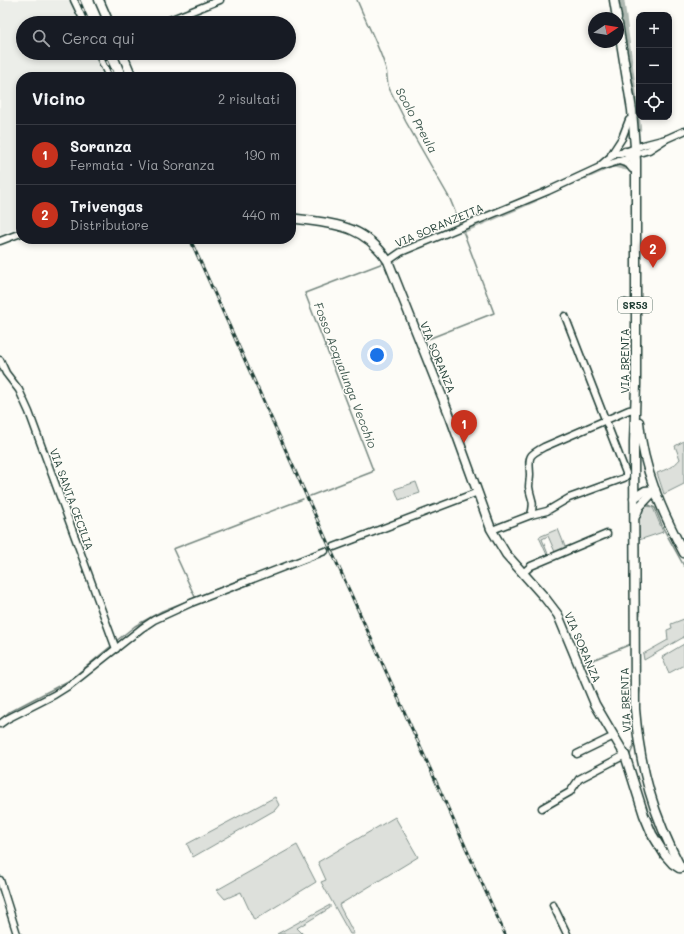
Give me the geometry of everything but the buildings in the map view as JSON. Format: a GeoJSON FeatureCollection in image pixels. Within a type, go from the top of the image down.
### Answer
{"type":"FeatureCollection","features":[{"type":"Feature","properties":{"kind":"main road"},"geometry":{"type":"LineString","coordinates":[[99,0],[106,16]]}},
{"type":"Feature","properties":{"kind":"main road"},"geometry":{"type":"LineString","coordinates":[[614,0],[616,12]]}},
{"type":"Feature","properties":{"kind":"main road","name":"VIA BRENTA"},"geometry":{"type":"LineString","coordinates":[[622,48],[632,110],[634,135],[632,169],[635,224],[636,385],[634,409],[635,704],[638,744],[646,782],[655,812],[682,871]]}},
{"type":"Feature","properties":{"kind":"main road"},"geometry":{"type":"LineString","coordinates":[[125,60],[130,72]]}},
{"type":"Feature","properties":{"kind":"main road","name":"VIA BRENTA"},"geometry":{"type":"LineString","coordinates":[[624,63],[637,193],[635,224]]}},
{"type":"Feature","properties":{"kind":"main road"},"geometry":{"type":"LineString","coordinates":[[628,110],[631,118],[633,152]]}},
{"type":"Feature","properties":{"kind":"main road","name":"VIA SORANZETTA"},"geometry":{"type":"LineString","coordinates":[[296,219],[341,226],[355,231],[372,242],[388,261]]}},
{"type":"Feature","properties":{"kind":"main road","name":"VIA SORANZA"},"geometry":{"type":"LineString","coordinates":[[388,261],[451,420],[492,530],[502,548],[558,615],[593,699],[625,755],[642,810],[652,834],[670,861],[682,871]]}},
{"type":"Feature","properties":{"kind":"main road","name":"SR53"},"geometry":{"type":"LineString","coordinates":[[636,385],[640,439],[644,457],[664,516],[684,553]]}},
{"type":"Feature","properties":{"kind":"main road"},"geometry":{"type":"LineString","coordinates":[[634,498],[644,491],[654,490]]}},
{"type":"Feature","properties":{"kind":"main road","name":"VIA BRENTA"},"geometry":{"type":"LineString","coordinates":[[635,517],[638,507],[654,490]]}},
{"type":"Feature","properties":{"kind":"main road"},"geometry":{"type":"LineString","coordinates":[[643,502],[653,502],[664,516]]}},
{"type":"Feature","properties":{"kind":"street"},"geometry":{"type":"LineString","coordinates":[[74,0],[82,16]]}},
{"type":"Feature","properties":{"kind":"street"},"geometry":{"type":"LineString","coordinates":[[180,16],[220,0]]}},
{"type":"Feature","properties":{"kind":"street"},"geometry":{"type":"LineString","coordinates":[[101,60],[107,72]]}},
{"type":"Feature","properties":{"kind":"street"},"geometry":{"type":"LineString","coordinates":[[609,158],[622,138],[629,120]]}},
{"type":"Feature","properties":{"kind":"street"},"geometry":{"type":"LineString","coordinates":[[633,152],[649,150],[666,139],[684,131]]}},
{"type":"Feature","properties":{"kind":"street"},"geometry":{"type":"LineString","coordinates":[[634,135],[640,141],[647,143]]}},
{"type":"Feature","properties":{"kind":"street"},"geometry":{"type":"LineString","coordinates":[[633,152],[647,143],[666,139]]}},
{"type":"Feature","properties":{"kind":"street","name":"VIA SORANZETTA"},"geometry":{"type":"LineString","coordinates":[[600,167],[609,158],[616,154],[633,152]]}},
{"type":"Feature","properties":{"kind":"street","name":"VIA SORANZETTA"},"geometry":{"type":"LineString","coordinates":[[388,261],[401,252],[414,246],[534,197],[600,167],[619,161],[633,152]]}},
{"type":"Feature","properties":{"kind":"street"},"geometry":{"type":"LineString","coordinates":[[619,161],[628,164],[632,169]]}},
{"type":"Feature","properties":{"kind":"street"},"geometry":{"type":"LineString","coordinates":[[0,241],[16,235]]}},
{"type":"Feature","properties":{"kind":"street"},"geometry":{"type":"LineString","coordinates":[[623,304],[625,303],[631,308],[635,308]]}},
{"type":"Feature","properties":{"kind":"street"},"geometry":{"type":"LineString","coordinates":[[492,530],[531,515],[547,511],[569,498],[626,476],[565,316]]}},
{"type":"Feature","properties":{"kind":"street","name":"VIA SANTA CECILIA"},"geometry":{"type":"LineString","coordinates":[[0,360],[2,370],[19,390],[29,412],[116,649]]}},
{"type":"Feature","properties":{"kind":"street"},"geometry":{"type":"LineString","coordinates":[[531,515],[534,505],[529,487],[529,458],[544,447],[634,409]]}},
{"type":"Feature","properties":{"kind":"street"},"geometry":{"type":"LineString","coordinates":[[334,548],[478,492]]}},
{"type":"Feature","properties":{"kind":"street"},"geometry":{"type":"LineString","coordinates":[[523,573],[531,566],[607,534]]}},
{"type":"Feature","properties":{"kind":"street"},"geometry":{"type":"LineString","coordinates":[[0,724],[7,718],[54,695],[70,685],[144,626],[171,612],[326,551]]}},
{"type":"Feature","properties":{"kind":"street"},"geometry":{"type":"LineString","coordinates":[[577,754],[614,736]]}},
{"type":"Feature","properties":{"kind":"street"},"geometry":{"type":"LineString","coordinates":[[542,808],[570,792],[579,779],[625,755]]}},
{"type":"Feature","properties":{"kind":"street"},"geometry":{"type":"LineString","coordinates":[[0,880],[17,934]]}},
{"type":"Feature","properties":{"kind":"street"},"geometry":{"type":"LineString","coordinates":[[553,905],[567,934]]}},
{"type":"Feature","properties":{"kind":"shaded area"},"geometry":{"type":"Polygon","coordinates":[[[0,0],[70,0],[78,16],[16,16],[16,60],[98,60],[104,72],[16,72],[16,229],[0,234],[0,0]]]}},
{"type":"Feature","properties":{"kind":"shaded area"},"geometry":{"type":"Polygon","coordinates":[[[684,441],[684,484],[664,494],[657,473],[670,468],[680,459],[675,446],[684,441]]]}},
{"type":"Feature","properties":{"kind":"shaded area"},"geometry":{"type":"Polygon","coordinates":[[[416,482],[420,493],[399,500],[395,489],[416,482]]]}},
{"type":"Feature","properties":{"kind":"shaded area"},"geometry":{"type":"Polygon","coordinates":[[[646,506],[652,507],[654,510],[663,532],[639,540],[638,526],[640,512],[646,506]]]}},
{"type":"Feature","properties":{"kind":"shaded area"},"geometry":{"type":"Polygon","coordinates":[[[558,529],[566,549],[552,555],[552,553],[555,552],[548,536],[542,539],[548,554],[547,555],[539,537],[558,529]]]}},
{"type":"Feature","properties":{"kind":"shaded area"},"geometry":{"type":"Polygon","coordinates":[[[684,619],[684,637],[644,660],[643,654],[668,640],[667,630],[672,628],[671,624],[684,619]]]}},
{"type":"Feature","properties":{"kind":"shaded area"},"geometry":{"type":"Polygon","coordinates":[[[684,644],[684,665],[669,673],[662,657],[684,644]]]}},
{"type":"Feature","properties":{"kind":"shaded area"},"geometry":{"type":"Polygon","coordinates":[[[275,797],[279,805],[275,810],[193,857],[187,844],[275,797]]]}},
{"type":"Feature","properties":{"kind":"shaded area"},"geometry":{"type":"Polygon","coordinates":[[[395,817],[418,857],[339,905],[354,934],[350,934],[321,882],[326,880],[318,862],[395,817]]]}},
{"type":"Feature","properties":{"kind":"shaded area"},"geometry":{"type":"Polygon","coordinates":[[[297,845],[316,882],[254,920],[241,892],[225,899],[217,890],[297,845]]]}},
{"type":"Feature","properties":{"kind":"shaded area"},"geometry":{"type":"Polygon","coordinates":[[[330,905],[330,908],[297,928],[303,934],[277,934],[330,905]]]}},
{"type":"Feature","properties":{"kind":"waterway","name":"Scolo Preula"},"geometry":{"type":"LineString","coordinates":[[357,0],[382,58],[386,69],[389,88],[406,122],[450,199],[460,224]]}},
{"type":"Feature","properties":{"kind":"waterway"},"geometry":{"type":"LineString","coordinates":[[622,0],[639,129]]}},
{"type":"Feature","properties":{"kind":"waterway"},"geometry":{"type":"LineString","coordinates":[[586,177],[613,165],[626,168]]}},
{"type":"Feature","properties":{"kind":"waterway"},"geometry":{"type":"LineString","coordinates":[[463,231],[535,200]]}},
{"type":"Feature","properties":{"kind":"waterway","name":"Fosso Acqualunga Vecchio"},"geometry":{"type":"LineString","coordinates":[[423,341],[494,313],[463,231]]}},
{"type":"Feature","properties":{"kind":"waterway","name":"Fosso Acqualunga Vecchio"},"geometry":{"type":"LineString","coordinates":[[310,496],[372,472],[373,470],[305,293],[383,263],[385,264],[412,332]]}},
{"type":"Feature","properties":{"kind":"waterway","name":"Fosso Acqualunga Vecchio"},"geometry":{"type":"LineString","coordinates":[[195,597],[173,549],[303,499]]}},
{"type":"Feature","properties":{"kind":"waterway"},"geometry":{"type":"LineString","coordinates":[[645,505],[655,508],[663,528],[684,566]]}},
{"type":"Feature","properties":{"kind":"waterway"},"geometry":{"type":"LineString","coordinates":[[638,532],[639,563]]}},
{"type":"Feature","properties":{"kind":"waterway"},"geometry":{"type":"LineString","coordinates":[[639,575],[639,597]]}},
{"type":"Feature","properties":{"kind":"waterway","name":"Fosso Acqualunga Vecchio"},"geometry":{"type":"LineString","coordinates":[[115,642],[135,626],[162,611],[249,576]]}},
{"type":"Feature","properties":{"kind":"waterway"},"geometry":{"type":"LineString","coordinates":[[537,583],[547,594]]}},
{"type":"Feature","properties":{"kind":"waterway"},"geometry":{"type":"LineString","coordinates":[[550,598],[560,611]]}},
{"type":"Feature","properties":{"kind":"waterway"},"geometry":{"type":"LineString","coordinates":[[639,610],[640,614]]}},
{"type":"Feature","properties":{"kind":"waterway"},"geometry":{"type":"LineString","coordinates":[[639,634],[640,621]]}},
{"type":"Feature","properties":{"kind":"waterway"},"geometry":{"type":"LineString","coordinates":[[573,640],[578,653]]}},
{"type":"Feature","properties":{"kind":"waterway"},"geometry":{"type":"LineString","coordinates":[[583,664],[631,644]]}},
{"type":"Feature","properties":{"kind":"waterway","name":"Fosso Acqualunga Vecchio"},"geometry":{"type":"LineString","coordinates":[[0,720],[9,712],[70,680],[110,647]]}},
{"type":"Feature","properties":{"kind":"waterway"},"geometry":{"type":"LineString","coordinates":[[639,683],[639,697]]}},
{"type":"Feature","properties":{"kind":"waterway"},"geometry":{"type":"LineString","coordinates":[[629,757],[635,743],[631,716]]}},
{"type":"Feature","properties":{"kind":"railway"},"geometry":{"type":"LineString","coordinates":[[79,0],[86,16]]}},
{"type":"Feature","properties":{"kind":"railway"},"geometry":{"type":"LineString","coordinates":[[106,60],[112,72]]}},
{"type":"Feature","properties":{"kind":"railway"},"geometry":{"type":"LineString","coordinates":[[192,244],[505,934]]}},
{"type":"Feature","properties":{"kind":"place","name":"Trivengas"},"geometry":{"type":"Point","coordinates":[653,268]}},
{"type":"Feature","properties":{"kind":"place","name":"Soranza"},"geometry":{"type":"Point","coordinates":[464,443]}}]}
